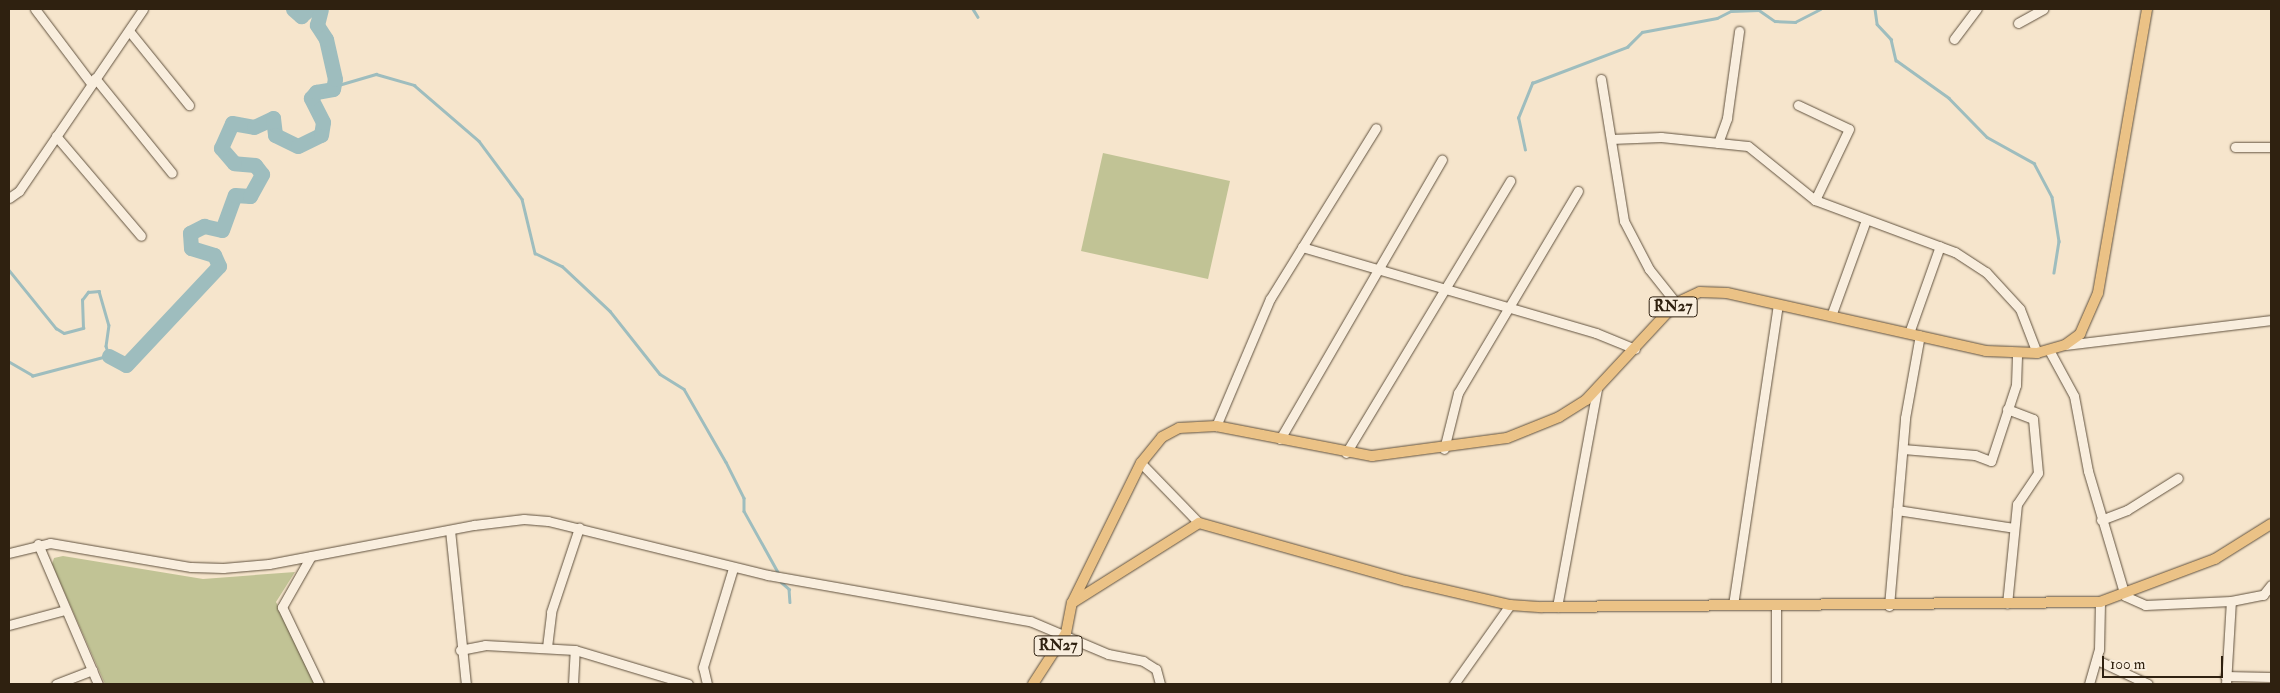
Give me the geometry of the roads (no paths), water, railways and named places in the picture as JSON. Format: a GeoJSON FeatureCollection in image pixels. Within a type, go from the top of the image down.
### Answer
{"type":"FeatureCollection","features":[{"type":"Feature","properties":{"kind":"main road","name":"RN27"},"geometry":{"type":"LineString","coordinates":[[1037,683],[1066,632],[1072,603],[1141,463],[1162,437],[1179,428],[1216,426],[1346,453],[1372,456],[1444,449],[1507,438],[1542,424],[1597,390],[1676,303],[1700,292],[1778,304],[1920,336],[2017,354],[2037,353],[2065,345],[2080,334],[2098,293],[2147,9]]}},
{"type":"Feature","properties":{"kind":"main road"},"geometry":{"type":"LineString","coordinates":[[1072,603],[1198,523],[1510,605],[1557,607],[1889,606],[2100,602],[2125,596],[2215,559],[2271,524]]}},
{"type":"Feature","properties":{"kind":"street"},"geometry":{"type":"LineString","coordinates":[[36,9],[93,81],[172,172]]}},
{"type":"Feature","properties":{"kind":"street"},"geometry":{"type":"LineString","coordinates":[[9,198],[19,191],[93,81],[130,32],[143,9]]}},
{"type":"Feature","properties":{"kind":"street"},"geometry":{"type":"LineString","coordinates":[[1954,39],[1977,9]]}},
{"type":"Feature","properties":{"kind":"street"},"geometry":{"type":"LineString","coordinates":[[2018,23],[2042,9]]}},
{"type":"Feature","properties":{"kind":"street"},"geometry":{"type":"LineString","coordinates":[[1718,143],[1727,118],[1739,31]]}},
{"type":"Feature","properties":{"kind":"street"},"geometry":{"type":"LineString","coordinates":[[130,32],[188,105]]}},
{"type":"Feature","properties":{"kind":"street"},"geometry":{"type":"LineString","coordinates":[[1601,78],[1624,221],[1649,268],[1676,303]]}},
{"type":"Feature","properties":{"kind":"street"},"geometry":{"type":"LineString","coordinates":[[1798,105],[1848,129],[1815,200]]}},
{"type":"Feature","properties":{"kind":"street"},"geometry":{"type":"LineString","coordinates":[[1216,426],[1270,299],[1376,128]]}},
{"type":"Feature","properties":{"kind":"street"},"geometry":{"type":"LineString","coordinates":[[56,136],[141,236]]}},
{"type":"Feature","properties":{"kind":"street"},"geometry":{"type":"LineString","coordinates":[[1610,139],[1661,137],[1748,146],[1815,200],[1940,246],[1986,272],[2009,294],[2030,326],[2037,353]]}},
{"type":"Feature","properties":{"kind":"street"},"geometry":{"type":"LineString","coordinates":[[2235,147],[2271,147]]}},
{"type":"Feature","properties":{"kind":"street"},"geometry":{"type":"LineString","coordinates":[[1280,440],[1377,268],[1442,160]]}},
{"type":"Feature","properties":{"kind":"street"},"geometry":{"type":"LineString","coordinates":[[1346,453],[1510,181]]}},
{"type":"Feature","properties":{"kind":"street"},"geometry":{"type":"LineString","coordinates":[[1444,449],[1458,393],[1578,191]]}},
{"type":"Feature","properties":{"kind":"street"},"geometry":{"type":"LineString","coordinates":[[1831,316],[1866,220]]}},
{"type":"Feature","properties":{"kind":"street"},"geometry":{"type":"LineString","coordinates":[[1909,333],[1940,246]]}},
{"type":"Feature","properties":{"kind":"street"},"geometry":{"type":"LineString","coordinates":[[1302,247],[1508,308],[1635,349]]}},
{"type":"Feature","properties":{"kind":"street"},"geometry":{"type":"LineString","coordinates":[[1733,605],[1778,304]]}},
{"type":"Feature","properties":{"kind":"street"},"geometry":{"type":"LineString","coordinates":[[2065,345],[2271,320]]}},
{"type":"Feature","properties":{"kind":"street"},"geometry":{"type":"LineString","coordinates":[[1889,606],[1903,449],[1920,336]]}},
{"type":"Feature","properties":{"kind":"street"},"geometry":{"type":"LineString","coordinates":[[2049,350],[2074,396],[2101,520],[2125,596],[2145,604],[2231,601],[2263,595],[2271,585]]}},
{"type":"Feature","properties":{"kind":"street"},"geometry":{"type":"LineString","coordinates":[[1903,449],[1975,455],[1991,461],[2016,385],[2017,354]]}},
{"type":"Feature","properties":{"kind":"street"},"geometry":{"type":"LineString","coordinates":[[1557,607],[1597,390]]}},
{"type":"Feature","properties":{"kind":"street"},"geometry":{"type":"LineString","coordinates":[[2008,409],[2033,419],[2038,473],[2017,504],[2008,604]]}},
{"type":"Feature","properties":{"kind":"street"},"geometry":{"type":"LineString","coordinates":[[1141,463],[1198,523]]}},
{"type":"Feature","properties":{"kind":"street"},"geometry":{"type":"LineString","coordinates":[[2101,520],[2127,510],[2178,478]]}},
{"type":"Feature","properties":{"kind":"street"},"geometry":{"type":"LineString","coordinates":[[1897,510],[2014,528]]}},
{"type":"Feature","properties":{"kind":"street"},"geometry":{"type":"LineString","coordinates":[[9,553],[38,544],[190,567],[269,564],[450,530],[524,519],[579,528],[733,568],[1030,621],[1066,632],[1108,654],[1143,661],[1156,669],[1160,684]]}},
{"type":"Feature","properties":{"kind":"street"},"geometry":{"type":"LineString","coordinates":[[547,647],[551,612],[579,528]]}},
{"type":"Feature","properties":{"kind":"street"},"geometry":{"type":"LineString","coordinates":[[450,530],[460,650],[466,684]]}},
{"type":"Feature","properties":{"kind":"street"},"geometry":{"type":"LineString","coordinates":[[38,544],[98,684]]}},
{"type":"Feature","properties":{"kind":"street"},"geometry":{"type":"LineString","coordinates":[[311,556],[282,607],[319,684]]}},
{"type":"Feature","properties":{"kind":"street"},"geometry":{"type":"LineString","coordinates":[[707,684],[703,667],[733,568]]}},
{"type":"Feature","properties":{"kind":"street"},"geometry":{"type":"LineString","coordinates":[[2231,601],[2226,680],[2271,677]]}},
{"type":"Feature","properties":{"kind":"street"},"geometry":{"type":"LineString","coordinates":[[2089,684],[2097,660],[2100,602]]}},
{"type":"Feature","properties":{"kind":"street"},"geometry":{"type":"LineString","coordinates":[[1454,684],[1510,605]]}},
{"type":"Feature","properties":{"kind":"street"},"geometry":{"type":"LineString","coordinates":[[1776,606],[1776,684]]}},
{"type":"Feature","properties":{"kind":"street"},"geometry":{"type":"LineString","coordinates":[[9,625],[66,610]]}},
{"type":"Feature","properties":{"kind":"street"},"geometry":{"type":"LineString","coordinates":[[460,650],[485,645],[575,650],[688,684]]}},
{"type":"Feature","properties":{"kind":"street"},"geometry":{"type":"LineString","coordinates":[[573,684],[575,650]]}},
{"type":"Feature","properties":{"kind":"street"},"geometry":{"type":"LineString","coordinates":[[2097,660],[2148,684]]}},
{"type":"Feature","properties":{"kind":"street"},"geometry":{"type":"LineString","coordinates":[[56,684],[92,670]]}},
{"type":"Feature","properties":{"kind":"waterway"},"geometry":{"type":"LineString","coordinates":[[293,9],[301,16],[309,9]]}},
{"type":"Feature","properties":{"kind":"waterway"},"geometry":{"type":"LineString","coordinates":[[109,356],[126,365],[219,266],[214,255],[191,248],[190,233],[204,226],[222,230],[235,195],[250,196],[262,174],[255,165],[234,163],[221,148],[232,123],[254,127],[273,118],[275,135],[298,146],[321,135],[323,122],[311,98],[316,92],[333,89],[335,79],[326,39],[317,25],[321,9]]}},
{"type":"Feature","properties":{"kind":"waterway"},"geometry":{"type":"LineString","coordinates":[[973,9],[978,17]]}},
{"type":"Feature","properties":{"kind":"waterway"},"geometry":{"type":"LineString","coordinates":[[1525,150],[1518,118],[1532,83],[1627,47],[1642,32],[1717,18],[1731,11],[1759,10],[1775,21],[1795,22],[1820,9]]}},
{"type":"Feature","properties":{"kind":"waterway"},"geometry":{"type":"LineString","coordinates":[[1875,9],[1877,24],[1891,39],[1896,60],[1949,98],[1987,137],[2034,163],[2052,197],[2059,241],[2054,273]]}},
{"type":"Feature","properties":{"kind":"waterway"},"geometry":{"type":"LineString","coordinates":[[335,86],[376,74],[414,85],[479,141],[522,199],[535,253],[562,266],[610,311],[660,374],[684,389],[726,462],[744,498],[744,511],[778,572]]}},
{"type":"Feature","properties":{"kind":"waterway"},"geometry":{"type":"LineString","coordinates":[[9,270],[56,328],[64,333],[83,328],[82,300],[88,292],[99,291],[109,325],[106,346],[109,356],[33,376],[9,362]]}},
{"type":"Feature","properties":{"kind":"waterway"},"geometry":{"type":"LineString","coordinates":[[781,582],[789,589],[790,602]]}}]}
